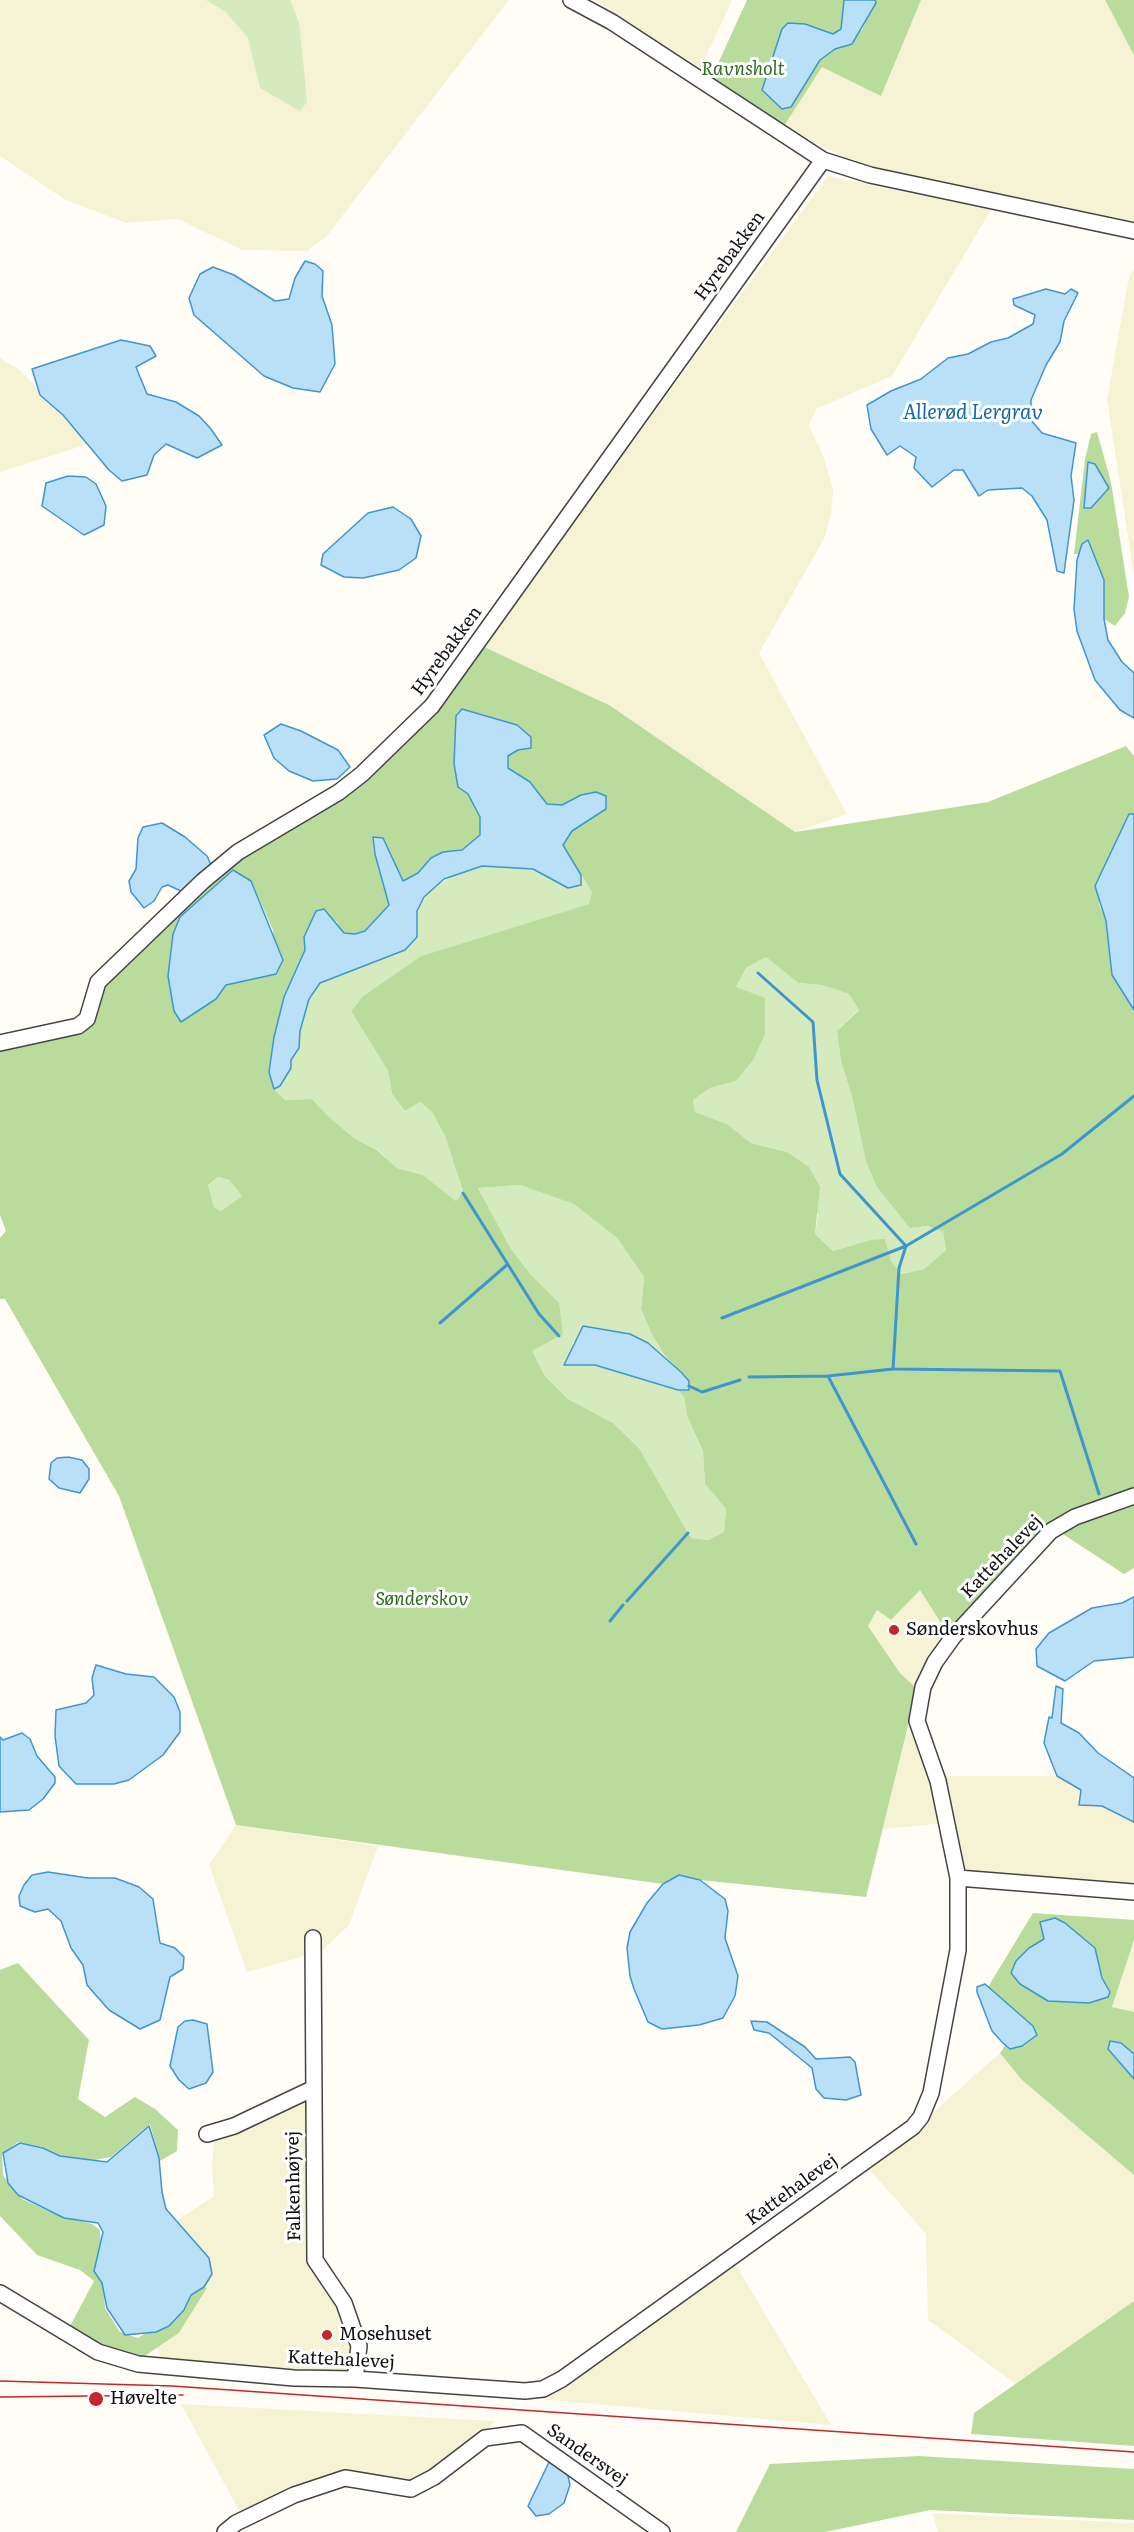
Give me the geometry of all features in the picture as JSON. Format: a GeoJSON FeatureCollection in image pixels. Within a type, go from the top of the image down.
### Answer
{"type":"FeatureCollection","features":[{"type":"Feature","properties":{"kind":"street"},"geometry":{"type":"LineString","coordinates":[[571,0],[612,22],[823,160],[870,176],[1134,231]]}},
{"type":"Feature","properties":{"kind":"street","name":"Hyrebakken"},"geometry":{"type":"LineString","coordinates":[[0,1043],[78,1026],[87,1019],[98,982],[203,881],[238,852],[339,792],[362,774],[432,706],[823,160]]}},
{"type":"Feature","properties":{"kind":"street","name":"Kattehalevej"},"geometry":{"type":"LineString","coordinates":[[0,2293],[98,2352],[138,2364],[294,2378],[355,2379],[525,2391],[543,2388],[562,2379],[913,2127],[927,2108],[956,1961],[958,1878],[938,1781],[917,1721],[923,1687],[935,1662],[953,1637],[1051,1531],[1075,1517],[1134,1496]]}},
{"type":"Feature","properties":{"kind":"street"},"geometry":{"type":"LineString","coordinates":[[958,1878],[1134,1892]]}},
{"type":"Feature","properties":{"kind":"street","name":"Falkenhøjvej"},"geometry":{"type":"LineString","coordinates":[[313,1938],[312,2089],[315,2260],[344,2303],[359,2346],[355,2379]]}},
{"type":"Feature","properties":{"kind":"street","name":"Falkenhøjvej"},"geometry":{"type":"LineString","coordinates":[[207,2134],[234,2126],[312,2089]]}},
{"type":"Feature","properties":{"kind":"street","name":"Sandersvej"},"geometry":{"type":"LineString","coordinates":[[225,2532],[236,2523],[294,2495],[345,2478],[411,2489],[434,2477],[485,2438],[522,2433],[662,2532]]}},
{"type":"Feature","properties":{"kind":"shaded area"},"geometry":{"type":"Polygon","coordinates":[[[0,0],[508,1],[326,237],[307,251],[242,250],[178,219],[126,223],[64,199],[0,156],[0,0]]]}},
{"type":"Feature","properties":{"kind":"shaded area"},"geometry":{"type":"Polygon","coordinates":[[[596,0],[732,0],[700,70],[596,0]]]}},
{"type":"Feature","properties":{"kind":"shaded area"},"geometry":{"type":"Polygon","coordinates":[[[921,0],[1105,0],[1134,55],[1134,222],[1068,211],[856,164],[784,126],[822,66],[881,95],[921,0]]]}},
{"type":"Feature","properties":{"kind":"shaded area"},"geometry":{"type":"Polygon","coordinates":[[[828,176],[991,210],[892,376],[816,409],[809,425],[824,458],[833,491],[831,515],[824,539],[759,653],[847,814],[795,832],[609,705],[482,646],[828,176]]]}},
{"type":"Feature","properties":{"kind":"shaded area"},"geometry":{"type":"Polygon","coordinates":[[[1134,268],[1134,576],[1107,399],[1129,277],[1134,268]]]}},
{"type":"Feature","properties":{"kind":"shaded area"},"geometry":{"type":"Polygon","coordinates":[[[0,358],[21,371],[88,444],[0,472],[0,358]]]}},
{"type":"Feature","properties":{"kind":"shaded area"},"geometry":{"type":"Polygon","coordinates":[[[920,1589],[948,1634],[917,1689],[900,1673],[868,1626],[877,1610],[891,1620],[920,1589]]]}},
{"type":"Feature","properties":{"kind":"shaded area"},"geometry":{"type":"Polygon","coordinates":[[[909,1723],[944,1776],[1057,1776],[1081,1791],[1079,1805],[1102,1806],[1134,1822],[1134,1888],[961,1875],[946,1823],[883,1829],[909,1723]]]}},
{"type":"Feature","properties":{"kind":"shaded area"},"geometry":{"type":"Polygon","coordinates":[[[236,1825],[378,1846],[349,1925],[322,1951],[247,1972],[209,1865],[236,1825]]]}},
{"type":"Feature","properties":{"kind":"shaded area"},"geometry":{"type":"Polygon","coordinates":[[[1134,1940],[1134,2012],[1112,2007],[1134,1940]]]}},
{"type":"Feature","properties":{"kind":"shaded area"},"geometry":{"type":"Polygon","coordinates":[[[1000,2053],[1022,2080],[1134,2175],[1134,2301],[1016,2384],[928,2320],[926,2234],[869,2169],[1000,2053]]]}},
{"type":"Feature","properties":{"kind":"shaded area"},"geometry":{"type":"Polygon","coordinates":[[[306,2098],[320,2273],[356,2340],[350,2376],[162,2361],[157,2348],[179,2333],[207,2289],[204,2287],[212,2274],[209,2258],[176,2221],[214,2196],[212,2166],[214,2139],[306,2098]]]}},
{"type":"Feature","properties":{"kind":"shaded area"},"geometry":{"type":"Polygon","coordinates":[[[736,2265],[831,2425],[539,2399],[736,2265]]]}},
{"type":"Feature","properties":{"kind":"shaded area"},"geometry":{"type":"Polygon","coordinates":[[[181,2404],[494,2421],[483,2437],[410,2487],[346,2476],[241,2514],[181,2404]]]}},
{"type":"Feature","properties":{"kind":"shaded area"},"geometry":{"type":"Polygon","coordinates":[[[932,2513],[1134,2523],[1134,2532],[938,2532],[932,2513]]]}},
{"type":"Feature","properties":{"kind":"green space"},"geometry":{"type":"Polygon","coordinates":[[[206,0],[290,0],[299,22],[307,102],[300,111],[260,88],[248,38],[226,12],[206,0]]]}},
{"type":"Feature","properties":{"kind":"green space","name":"Ravnsholt"},"geometry":{"type":"Polygon","coordinates":[[[747,0],[844,0],[841,29],[833,34],[805,24],[788,23],[782,29],[762,90],[791,107],[820,60],[835,49],[841,48],[862,30],[875,0],[921,0],[881,96],[822,67],[784,126],[710,81],[747,0]]]}},
{"type":"Feature","properties":{"kind":"green space"},"geometry":{"type":"Polygon","coordinates":[[[1105,0],[1134,0],[1134,55],[1105,0]]]}},
{"type":"Feature","properties":{"kind":"green space"},"geometry":{"type":"Polygon","coordinates":[[[1097,432],[1111,482],[1129,597],[1125,613],[1115,626],[1104,619],[1104,580],[1088,540],[1082,544],[1079,554],[1074,554],[1085,459],[1091,434],[1097,432]]]}},
{"type":"Feature","properties":{"kind":"green space","name":"Sønderskov"},"geometry":{"type":"Polygon","coordinates":[[[482,646],[609,705],[795,832],[988,802],[1126,746],[1134,756],[1134,814],[1129,814],[1112,849],[1099,904],[1106,921],[1112,975],[1134,1010],[1134,1568],[1124,1574],[1049,1525],[948,1634],[920,1590],[891,1620],[877,1610],[868,1626],[900,1673],[917,1689],[866,1897],[700,1880],[679,1875],[663,1884],[236,1825],[119,1496],[5,1299],[0,1299],[0,1238],[6,1231],[0,1215],[0,1047],[89,1021],[103,981],[215,875],[327,801],[482,646]],[[468,710],[456,716],[454,764],[458,787],[468,794],[480,817],[480,835],[462,850],[443,852],[431,858],[418,873],[403,881],[383,838],[374,837],[389,905],[365,931],[344,934],[336,921],[305,950],[284,997],[280,1013],[274,1089],[285,1100],[312,1099],[354,1138],[377,1150],[397,1168],[423,1175],[456,1201],[463,1192],[445,1136],[432,1112],[420,1102],[405,1111],[392,1094],[388,1071],[351,1011],[363,996],[421,956],[589,904],[592,892],[563,845],[572,831],[606,809],[581,795],[562,805],[547,804],[530,782],[508,768],[508,756],[518,750],[517,725],[468,710]],[[222,879],[180,918],[173,934],[181,1022],[226,985],[276,974],[273,930],[251,881],[222,879]],[[766,957],[746,968],[736,987],[765,998],[765,1034],[753,1060],[736,1081],[710,1088],[693,1100],[695,1112],[727,1124],[751,1143],[787,1152],[809,1167],[820,1187],[815,1234],[833,1251],[870,1240],[885,1239],[891,1261],[901,1274],[924,1269],[946,1250],[943,1232],[927,1226],[910,1228],[877,1187],[866,1161],[853,1100],[841,1061],[837,1031],[859,1010],[849,994],[822,985],[798,983],[766,957]],[[218,1177],[208,1185],[214,1207],[221,1211],[242,1196],[229,1180],[218,1177]],[[520,1185],[478,1188],[511,1249],[531,1275],[559,1303],[563,1334],[532,1351],[544,1375],[568,1399],[613,1423],[639,1448],[691,1538],[708,1540],[724,1532],[726,1509],[705,1484],[703,1452],[687,1416],[684,1397],[678,1390],[687,1391],[681,1372],[666,1357],[652,1335],[641,1309],[644,1277],[617,1238],[574,1204],[520,1185]]]}},
{"type":"Feature","properties":{"kind":"green space"},"geometry":{"type":"Polygon","coordinates":[[[482,866],[533,869],[569,888],[581,885],[581,875],[593,892],[590,904],[421,956],[363,996],[351,1011],[388,1071],[392,1094],[405,1111],[420,1102],[432,1112],[445,1136],[463,1193],[456,1201],[423,1175],[397,1168],[378,1150],[354,1138],[312,1099],[285,1100],[274,1089],[280,1086],[291,1068],[291,1060],[299,1048],[300,1031],[309,998],[320,983],[405,950],[418,917],[417,911],[431,888],[464,870],[482,866]]]}},
{"type":"Feature","properties":{"kind":"green space"},"geometry":{"type":"Polygon","coordinates":[[[766,957],[798,983],[822,985],[849,994],[859,1009],[837,1031],[841,1061],[853,1100],[910,1228],[927,1226],[943,1232],[946,1250],[924,1269],[900,1274],[891,1261],[885,1240],[870,1240],[833,1251],[815,1234],[818,1215],[787,1152],[751,1143],[727,1124],[695,1112],[693,1100],[710,1088],[736,1081],[736,987],[746,968],[766,957]]]}},
{"type":"Feature","properties":{"kind":"green space"},"geometry":{"type":"Polygon","coordinates":[[[218,1177],[229,1180],[242,1196],[221,1211],[214,1207],[208,1185],[218,1177]]]}},
{"type":"Feature","properties":{"kind":"green space"},"geometry":{"type":"Polygon","coordinates":[[[520,1185],[575,1204],[617,1238],[644,1277],[641,1309],[652,1335],[666,1357],[648,1343],[573,1342],[572,1351],[577,1366],[595,1365],[678,1390],[684,1397],[687,1416],[703,1453],[705,1484],[726,1509],[724,1532],[708,1540],[691,1538],[639,1448],[613,1423],[568,1399],[544,1375],[531,1351],[531,1275],[511,1249],[478,1188],[520,1185]]]}},
{"type":"Feature","properties":{"kind":"green space"},"geometry":{"type":"Polygon","coordinates":[[[1033,1913],[1134,1920],[1134,1940],[1112,2007],[1134,2012],[1134,2175],[1022,2080],[1000,2053],[1024,2018],[988,1987],[1033,1913]]]}},
{"type":"Feature","properties":{"kind":"green space"},"geometry":{"type":"Polygon","coordinates":[[[18,1963],[89,2040],[78,2099],[105,2117],[135,2097],[155,2109],[178,2130],[177,2151],[160,2161],[150,2124],[111,2157],[89,2161],[62,2156],[43,2147],[18,2142],[2,2154],[3,2175],[22,2199],[50,2212],[92,2224],[100,2230],[105,2308],[120,2332],[138,2338],[182,2310],[194,2284],[207,2288],[179,2333],[131,2365],[68,2330],[94,2281],[80,2270],[37,2255],[0,2216],[0,1970],[18,1963]]]}},
{"type":"Feature","properties":{"kind":"green space"},"geometry":{"type":"Polygon","coordinates":[[[1134,2301],[1134,2446],[971,2434],[974,2413],[1134,2301]]]}},
{"type":"Feature","properties":{"kind":"green space"},"geometry":{"type":"Polygon","coordinates":[[[919,2456],[1134,2469],[1134,2520],[930,2510],[825,2532],[736,2532],[770,2464],[919,2456]]]}},
{"type":"Feature","properties":{"kind":"water"},"geometry":{"type":"Polygon","coordinates":[[[844,0],[875,0],[876,3],[852,44],[835,49],[820,60],[791,107],[782,109],[762,90],[782,29],[788,23],[805,24],[833,34],[841,29],[844,0]]]}},
{"type":"Feature","properties":{"kind":"water"},"geometry":{"type":"Polygon","coordinates":[[[305,261],[315,264],[323,271],[322,296],[332,325],[335,364],[320,392],[293,388],[264,376],[194,315],[189,298],[200,274],[213,267],[234,275],[275,301],[289,299],[295,278],[305,261]]]}},
{"type":"Feature","properties":{"kind":"water","name":"Allerød Lergrav"},"geometry":{"type":"Polygon","coordinates":[[[1046,289],[1065,294],[1071,289],[1078,293],[1064,321],[1060,342],[1046,365],[1031,400],[1031,420],[1042,433],[1076,443],[1071,476],[1074,500],[1064,573],[1057,571],[1047,520],[1032,496],[1022,488],[988,490],[979,496],[963,470],[954,470],[932,487],[914,468],[916,457],[900,446],[887,455],[871,429],[867,405],[891,391],[921,379],[948,358],[968,354],[991,342],[1008,338],[1033,324],[1035,315],[1014,305],[1013,299],[1046,289]]]}},
{"type":"Feature","properties":{"kind":"water"},"geometry":{"type":"Polygon","coordinates":[[[121,340],[150,346],[156,356],[136,367],[147,394],[176,402],[199,416],[222,445],[197,458],[166,444],[154,455],[147,475],[122,481],[109,470],[63,415],[40,395],[32,369],[121,340]]]}},
{"type":"Feature","properties":{"kind":"water"},"geometry":{"type":"Polygon","coordinates":[[[1088,462],[1095,464],[1109,488],[1091,508],[1084,508],[1088,462]]]}},
{"type":"Feature","properties":{"kind":"water"},"geometry":{"type":"Polygon","coordinates":[[[68,476],[86,477],[96,484],[106,506],[104,525],[84,535],[42,506],[46,483],[68,476]]]}},
{"type":"Feature","properties":{"kind":"water"},"geometry":{"type":"Polygon","coordinates":[[[393,507],[411,519],[421,536],[416,558],[399,570],[363,578],[344,577],[321,565],[323,554],[368,513],[393,507]]]}},
{"type":"Feature","properties":{"kind":"water"},"geometry":{"type":"Polygon","coordinates":[[[1088,540],[1104,580],[1104,619],[1108,640],[1122,662],[1134,673],[1134,718],[1120,710],[1095,680],[1077,631],[1074,609],[1077,560],[1082,544],[1088,540]]]}},
{"type":"Feature","properties":{"kind":"water"},"geometry":{"type":"Polygon","coordinates":[[[462,709],[517,725],[531,737],[531,748],[518,750],[508,756],[508,768],[530,782],[547,804],[562,805],[581,795],[596,792],[606,796],[606,809],[572,831],[563,845],[581,875],[581,885],[568,888],[533,869],[482,866],[444,879],[424,897],[417,911],[417,937],[405,950],[320,983],[309,999],[300,1031],[299,1048],[291,1060],[291,1068],[280,1086],[274,1089],[269,1072],[274,1037],[284,997],[305,950],[304,937],[316,911],[324,909],[344,933],[355,934],[365,931],[389,905],[375,854],[373,837],[383,838],[403,881],[418,873],[431,858],[443,852],[462,850],[480,835],[480,817],[468,794],[458,787],[454,764],[456,716],[462,709]]]}},
{"type":"Feature","properties":{"kind":"water"},"geometry":{"type":"Polygon","coordinates":[[[281,724],[301,731],[338,750],[350,767],[337,779],[313,781],[289,771],[274,758],[264,735],[281,724]]]}},
{"type":"Feature","properties":{"kind":"water"},"geometry":{"type":"Polygon","coordinates":[[[1129,814],[1134,814],[1134,1010],[1112,975],[1106,921],[1095,886],[1129,814]]]}},
{"type":"Feature","properties":{"kind":"water"},"geometry":{"type":"Polygon","coordinates":[[[162,823],[185,837],[207,856],[212,867],[185,893],[168,885],[162,887],[154,901],[144,908],[131,892],[129,881],[136,869],[138,838],[143,827],[162,823]]]}},
{"type":"Feature","properties":{"kind":"water"},"geometry":{"type":"Polygon","coordinates":[[[233,870],[251,881],[283,960],[276,974],[226,985],[216,999],[181,1022],[174,1011],[168,976],[173,934],[180,917],[233,870]]]}},
{"type":"Feature","properties":{"kind":"water"},"geometry":{"type":"Polygon","coordinates":[[[583,1326],[630,1334],[648,1343],[689,1381],[689,1390],[678,1390],[595,1365],[564,1365],[583,1326]]]}},
{"type":"Feature","properties":{"kind":"water"},"geometry":{"type":"Polygon","coordinates":[[[68,1457],[82,1460],[89,1469],[89,1479],[80,1493],[59,1488],[49,1479],[51,1463],[57,1458],[68,1457]]]}},
{"type":"Feature","properties":{"kind":"water"},"geometry":{"type":"Polygon","coordinates":[[[1134,1597],[1134,1657],[1094,1661],[1065,1681],[1037,1666],[1036,1649],[1049,1633],[1092,1608],[1122,1603],[1134,1597]]]}},
{"type":"Feature","properties":{"kind":"water"},"geometry":{"type":"Polygon","coordinates":[[[96,1665],[126,1674],[154,1677],[174,1697],[180,1712],[180,1732],[163,1755],[129,1780],[114,1784],[76,1784],[59,1766],[55,1736],[56,1710],[86,1703],[94,1695],[92,1678],[96,1665]]]}},
{"type":"Feature","properties":{"kind":"water"},"geometry":{"type":"Polygon","coordinates":[[[1056,1686],[1063,1689],[1061,1723],[1079,1733],[1098,1753],[1134,1778],[1134,1822],[1102,1806],[1079,1805],[1081,1790],[1057,1776],[1044,1743],[1049,1717],[1052,1718],[1056,1686]]]}},
{"type":"Feature","properties":{"kind":"water"},"geometry":{"type":"Polygon","coordinates":[[[22,1733],[30,1739],[37,1756],[55,1777],[55,1783],[43,1799],[29,1810],[0,1812],[0,1737],[3,1740],[22,1733]]]}},
{"type":"Feature","properties":{"kind":"water"},"geometry":{"type":"Polygon","coordinates":[[[48,1872],[88,1878],[115,1878],[139,1887],[153,1899],[160,1943],[175,1948],[184,1957],[183,1969],[170,1977],[160,2020],[140,2029],[109,2010],[87,1985],[83,1965],[71,1948],[61,1921],[48,1909],[35,1912],[20,1906],[19,1896],[32,1875],[48,1872]]]}},
{"type":"Feature","properties":{"kind":"water"},"geometry":{"type":"Polygon","coordinates":[[[679,1875],[700,1880],[725,1899],[728,1911],[725,1938],[738,1976],[735,1996],[723,2018],[699,2025],[662,2029],[648,2022],[630,1976],[627,1948],[630,1932],[647,1903],[663,1884],[679,1875]]]}},
{"type":"Feature","properties":{"kind":"water"},"geometry":{"type":"Polygon","coordinates":[[[1055,1918],[1065,1923],[1095,1948],[1102,1978],[1110,1992],[1108,1997],[1089,2003],[1048,2001],[1020,1984],[1011,1973],[1016,1961],[1029,1948],[1044,1939],[1040,1922],[1055,1918]]]}},
{"type":"Feature","properties":{"kind":"water"},"geometry":{"type":"Polygon","coordinates":[[[985,1984],[1033,2026],[1037,2035],[1022,2046],[1010,2049],[1002,2042],[992,2031],[977,1992],[977,1987],[985,1984]]]}},
{"type":"Feature","properties":{"kind":"water"},"geometry":{"type":"Polygon","coordinates":[[[193,2020],[207,2024],[213,2072],[206,2083],[189,2089],[179,2080],[170,2066],[178,2027],[185,2021],[193,2020]]]}},
{"type":"Feature","properties":{"kind":"water"},"geometry":{"type":"Polygon","coordinates":[[[751,2021],[767,2022],[805,2047],[816,2059],[850,2057],[855,2062],[861,2095],[846,2100],[824,2098],[816,2089],[812,2068],[769,2033],[754,2030],[751,2021]]]}},
{"type":"Feature","properties":{"kind":"water"},"geometry":{"type":"Polygon","coordinates":[[[1110,2041],[1121,2043],[1134,2054],[1134,2079],[1108,2049],[1110,2041]]]}},
{"type":"Feature","properties":{"kind":"water"},"geometry":{"type":"Polygon","coordinates":[[[149,2126],[159,2158],[166,2209],[209,2258],[212,2274],[204,2287],[191,2295],[184,2310],[169,2326],[156,2332],[125,2335],[107,2308],[102,2283],[94,2271],[103,2232],[98,2223],[64,2218],[18,2195],[8,2183],[3,2153],[20,2143],[43,2148],[60,2156],[107,2162],[149,2126]]]}},
{"type":"Feature","properties":{"kind":"water"},"geometry":{"type":"Polygon","coordinates":[[[551,2458],[566,2467],[570,2485],[564,2503],[549,2514],[536,2516],[528,2506],[551,2458]]]}},
{"type":"Feature","properties":{"kind":"waterway"},"geometry":{"type":"LineString","coordinates":[[749,1377],[828,1376],[893,1369],[899,1268],[906,1246],[840,1174],[817,1080],[813,1022],[758,973]]}},
{"type":"Feature","properties":{"kind":"waterway"},"geometry":{"type":"LineString","coordinates":[[722,1318],[906,1246],[1062,1154],[1134,1096]]}},
{"type":"Feature","properties":{"kind":"waterway"},"geometry":{"type":"LineString","coordinates":[[463,1193],[539,1314],[559,1336]]}},
{"type":"Feature","properties":{"kind":"waterway"},"geometry":{"type":"LineString","coordinates":[[440,1323],[508,1264]]}},
{"type":"Feature","properties":{"kind":"waterway"},"geometry":{"type":"LineString","coordinates":[[894,1369],[1060,1371],[1099,1494]]}},
{"type":"Feature","properties":{"kind":"waterway"},"geometry":{"type":"LineString","coordinates":[[828,1376],[916,1544]]}},
{"type":"Feature","properties":{"kind":"waterway"},"geometry":{"type":"LineString","coordinates":[[689,1386],[702,1392],[740,1380]]}},
{"type":"Feature","properties":{"kind":"waterway"},"geometry":{"type":"LineString","coordinates":[[627,1601],[688,1533]]}},
{"type":"Feature","properties":{"kind":"waterway"},"geometry":{"type":"LineString","coordinates":[[610,1621],[623,1605]]}},
{"type":"Feature","properties":{"kind":"tram line"},"geometry":{"type":"LineString","coordinates":[[0,2381],[172,2386],[1134,2452]]}},
{"type":"Feature","properties":{"kind":"tram line"},"geometry":{"type":"LineString","coordinates":[[0,2397],[183,2395]]}},
{"type":"Feature","properties":{"kind":"place","name":"Sønderskovhus"},"geometry":{"type":"Point","coordinates":[894,1630]}},
{"type":"Feature","properties":{"kind":"place","name":"Mosehuset"},"geometry":{"type":"Point","coordinates":[327,2335]}},
{"type":"Feature","properties":{"kind":"place","name":"Høvelte"},"geometry":{"type":"Point","coordinates":[96,2399]}}]}
